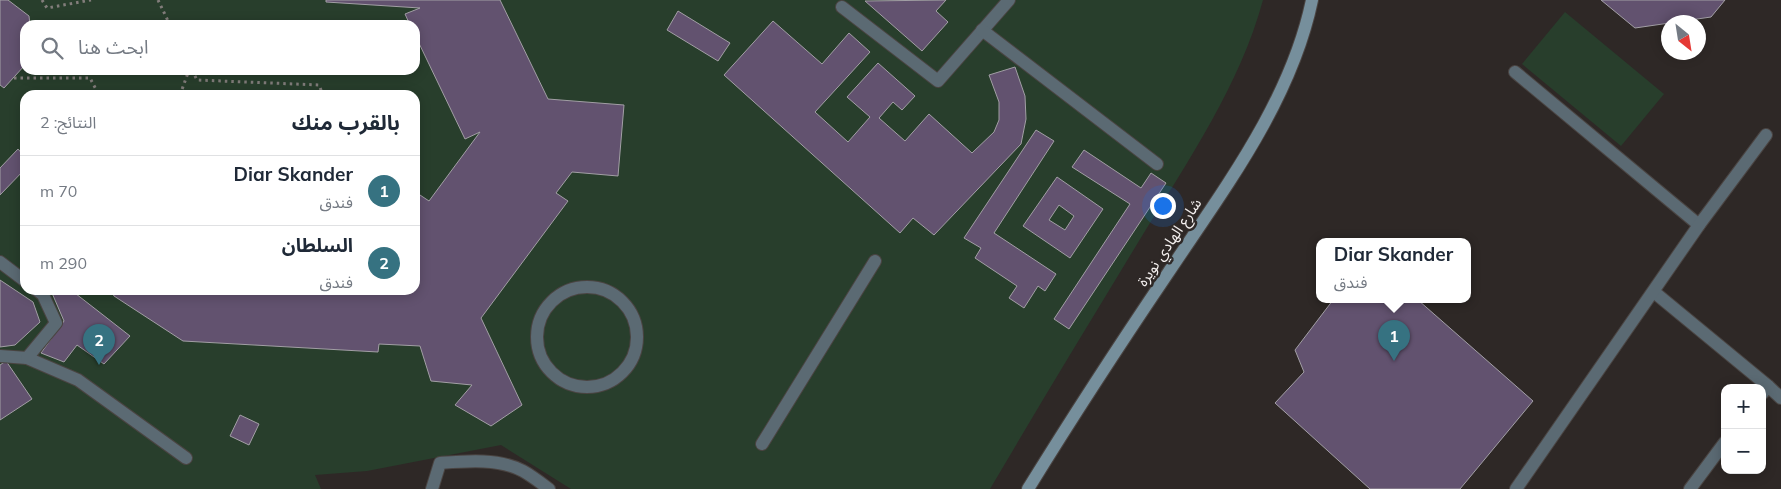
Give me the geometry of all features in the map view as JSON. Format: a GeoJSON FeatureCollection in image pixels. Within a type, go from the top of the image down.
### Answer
{"type":"FeatureCollection","features":[{"type":"Feature","properties":{"kind":"street"},"geometry":{"type":"LineString","coordinates":[[842,6],[938,81],[1009,0]]}},
{"type":"Feature","properties":{"kind":"street","name":"شارع الهادي نويرة"},"geometry":{"type":"LineString","coordinates":[[1028,489],[1095,380],[1223,192],[1256,139],[1294,58],[1312,0]]}},
{"type":"Feature","properties":{"kind":"street"},"geometry":{"type":"LineString","coordinates":[[982,30],[1157,164]]}},
{"type":"Feature","properties":{"kind":"street"},"geometry":{"type":"LineString","coordinates":[[1515,72],[1699,225]]}},
{"type":"Feature","properties":{"kind":"street"},"geometry":{"type":"LineString","coordinates":[[1516,489],[1699,225],[1766,135]]}},
{"type":"Feature","properties":{"kind":"street"},"geometry":{"type":"LineString","coordinates":[[762,444],[875,261]]}},
{"type":"Feature","properties":{"kind":"street"},"geometry":{"type":"LineString","coordinates":[[0,262],[20,277]]}},
{"type":"Feature","properties":{"kind":"street"},"geometry":{"type":"LineString","coordinates":[[593,287],[611,293],[626,306],[636,324],[637,343],[631,362],[618,377],[601,386],[581,387],[562,381],[547,369],[538,351],[537,332],[543,313],[555,298],[573,289],[593,287]]}},
{"type":"Feature","properties":{"kind":"street"},"geometry":{"type":"LineString","coordinates":[[1654,292],[1758,384]]}},
{"type":"Feature","properties":{"kind":"street"},"geometry":{"type":"LineString","coordinates":[[27,358],[56,322],[43,295]]}},
{"type":"Feature","properties":{"kind":"street"},"geometry":{"type":"LineString","coordinates":[[0,356],[27,358],[78,380],[186,458]]}},
{"type":"Feature","properties":{"kind":"street"},"geometry":{"type":"LineString","coordinates":[[1766,390],[1781,398]]}},
{"type":"Feature","properties":{"kind":"street"},"geometry":{"type":"LineString","coordinates":[[1690,489],[1721,447]]}},
{"type":"Feature","properties":{"kind":"street"},"geometry":{"type":"LineString","coordinates":[[432,489],[440,463],[464,462],[492,463],[522,470],[549,489]]}},
{"type":"Feature","properties":{"kind":"path"},"geometry":{"type":"LineString","coordinates":[[42,0],[47,8],[91,0]]}},
{"type":"Feature","properties":{"kind":"path"},"geometry":{"type":"LineString","coordinates":[[158,0],[168,20]]}},
{"type":"Feature","properties":{"kind":"path"},"geometry":{"type":"LineString","coordinates":[[182,90],[189,75]]}},
{"type":"Feature","properties":{"kind":"path"},"geometry":{"type":"LineString","coordinates":[[194,75],[197,80],[319,85],[321,90]]}},
{"type":"Feature","properties":{"kind":"path"},"geometry":{"type":"LineString","coordinates":[[14,78],[90,78],[96,90]]}},
{"type":"Feature","properties":{"kind":"green space"},"geometry":{"type":"Polygon","coordinates":[[[0,0],[1263,0],[1241,62],[1211,122],[990,489],[571,489],[501,445],[367,471],[315,475],[321,489],[0,489],[0,0]]]}},
{"type":"Feature","properties":{"kind":"green space"},"geometry":{"type":"Polygon","coordinates":[[[1565,12],[1664,94],[1621,146],[1522,64],[1565,12]]]}},
{"type":"Feature","properties":{"kind":"building"},"geometry":{"type":"Polygon","coordinates":[[[0,0],[8,0],[29,16],[29,20],[20,20],[20,70],[4,88],[0,85],[0,0]]]}},
{"type":"Feature","properties":{"kind":"building"},"geometry":{"type":"Polygon","coordinates":[[[326,0],[500,0],[548,99],[624,105],[618,176],[572,172],[556,193],[568,201],[481,318],[522,405],[491,426],[455,405],[472,385],[431,381],[420,346],[379,344],[378,352],[183,341],[114,295],[420,295],[420,195],[429,201],[480,132],[465,139],[420,45],[420,20],[408,20],[405,14],[420,8],[326,2],[326,0]]]}},
{"type":"Feature","properties":{"kind":"building"},"geometry":{"type":"Polygon","coordinates":[[[946,0],[936,11],[948,22],[922,51],[865,1],[946,0]]]}},
{"type":"Feature","properties":{"kind":"building"},"geometry":{"type":"Polygon","coordinates":[[[1601,0],[1725,0],[1711,17],[1706,18],[1706,15],[1661,15],[1661,24],[1635,28],[1601,0]]]}},
{"type":"Feature","properties":{"kind":"building"},"geometry":{"type":"Polygon","coordinates":[[[678,11],[730,43],[718,61],[667,30],[678,11]]]}},
{"type":"Feature","properties":{"kind":"building"},"geometry":{"type":"Polygon","coordinates":[[[773,21],[822,64],[849,33],[870,52],[815,112],[848,142],[870,117],[847,97],[878,63],[915,96],[902,110],[893,102],[879,118],[905,141],[929,114],[972,153],[994,132],[999,120],[999,102],[989,75],[1015,67],[1025,96],[1026,119],[1021,144],[934,235],[913,218],[900,233],[724,75],[773,21]]]}},
{"type":"Feature","properties":{"kind":"building"},"geometry":{"type":"Polygon","coordinates":[[[1036,130],[1054,141],[994,233],[1056,274],[1045,291],[1038,286],[1024,308],[1009,298],[1017,286],[975,258],[981,248],[964,238],[1036,130]]]}},
{"type":"Feature","properties":{"kind":"building"},"geometry":{"type":"Polygon","coordinates":[[[18,149],[20,151],[20,174],[0,195],[0,168],[18,149]]]}},
{"type":"Feature","properties":{"kind":"building"},"geometry":{"type":"Polygon","coordinates":[[[1084,150],[1141,188],[1151,173],[1166,183],[1069,329],[1054,319],[1130,204],[1072,167],[1084,150]]]}},
{"type":"Feature","properties":{"kind":"building"},"geometry":{"type":"Polygon","coordinates":[[[1057,177],[1103,209],[1070,258],[1023,226],[1057,177]],[[1059,205],[1049,220],[1065,230],[1074,216],[1059,205]]]}},
{"type":"Feature","properties":{"kind":"building"},"geometry":{"type":"Polygon","coordinates":[[[0,280],[33,302],[40,322],[15,345],[0,347],[0,280]]]}},
{"type":"Feature","properties":{"kind":"building"},"geometry":{"type":"Polygon","coordinates":[[[53,295],[77,295],[130,336],[104,364],[77,345],[64,362],[41,353],[64,321],[53,295]]]}},
{"type":"Feature","properties":{"kind":"building"},"geometry":{"type":"Polygon","coordinates":[[[1331,303],[1421,303],[1533,401],[1460,489],[1370,489],[1275,403],[1304,372],[1295,350],[1331,303]]]}},
{"type":"Feature","properties":{"kind":"building"},"geometry":{"type":"Polygon","coordinates":[[[6,361],[32,399],[0,420],[0,365],[6,361]]]}},
{"type":"Feature","properties":{"kind":"building"},"geometry":{"type":"Polygon","coordinates":[[[240,415],[259,424],[249,445],[230,436],[240,415]]]}},
{"type":"Feature","properties":{"kind":"place","name":"Diar Skander"},"geometry":{"type":"Point","coordinates":[1394,361]}},
{"type":"Feature","properties":{"kind":"place","name":"السلطان"},"geometry":{"type":"Point","coordinates":[99,365]}}]}
